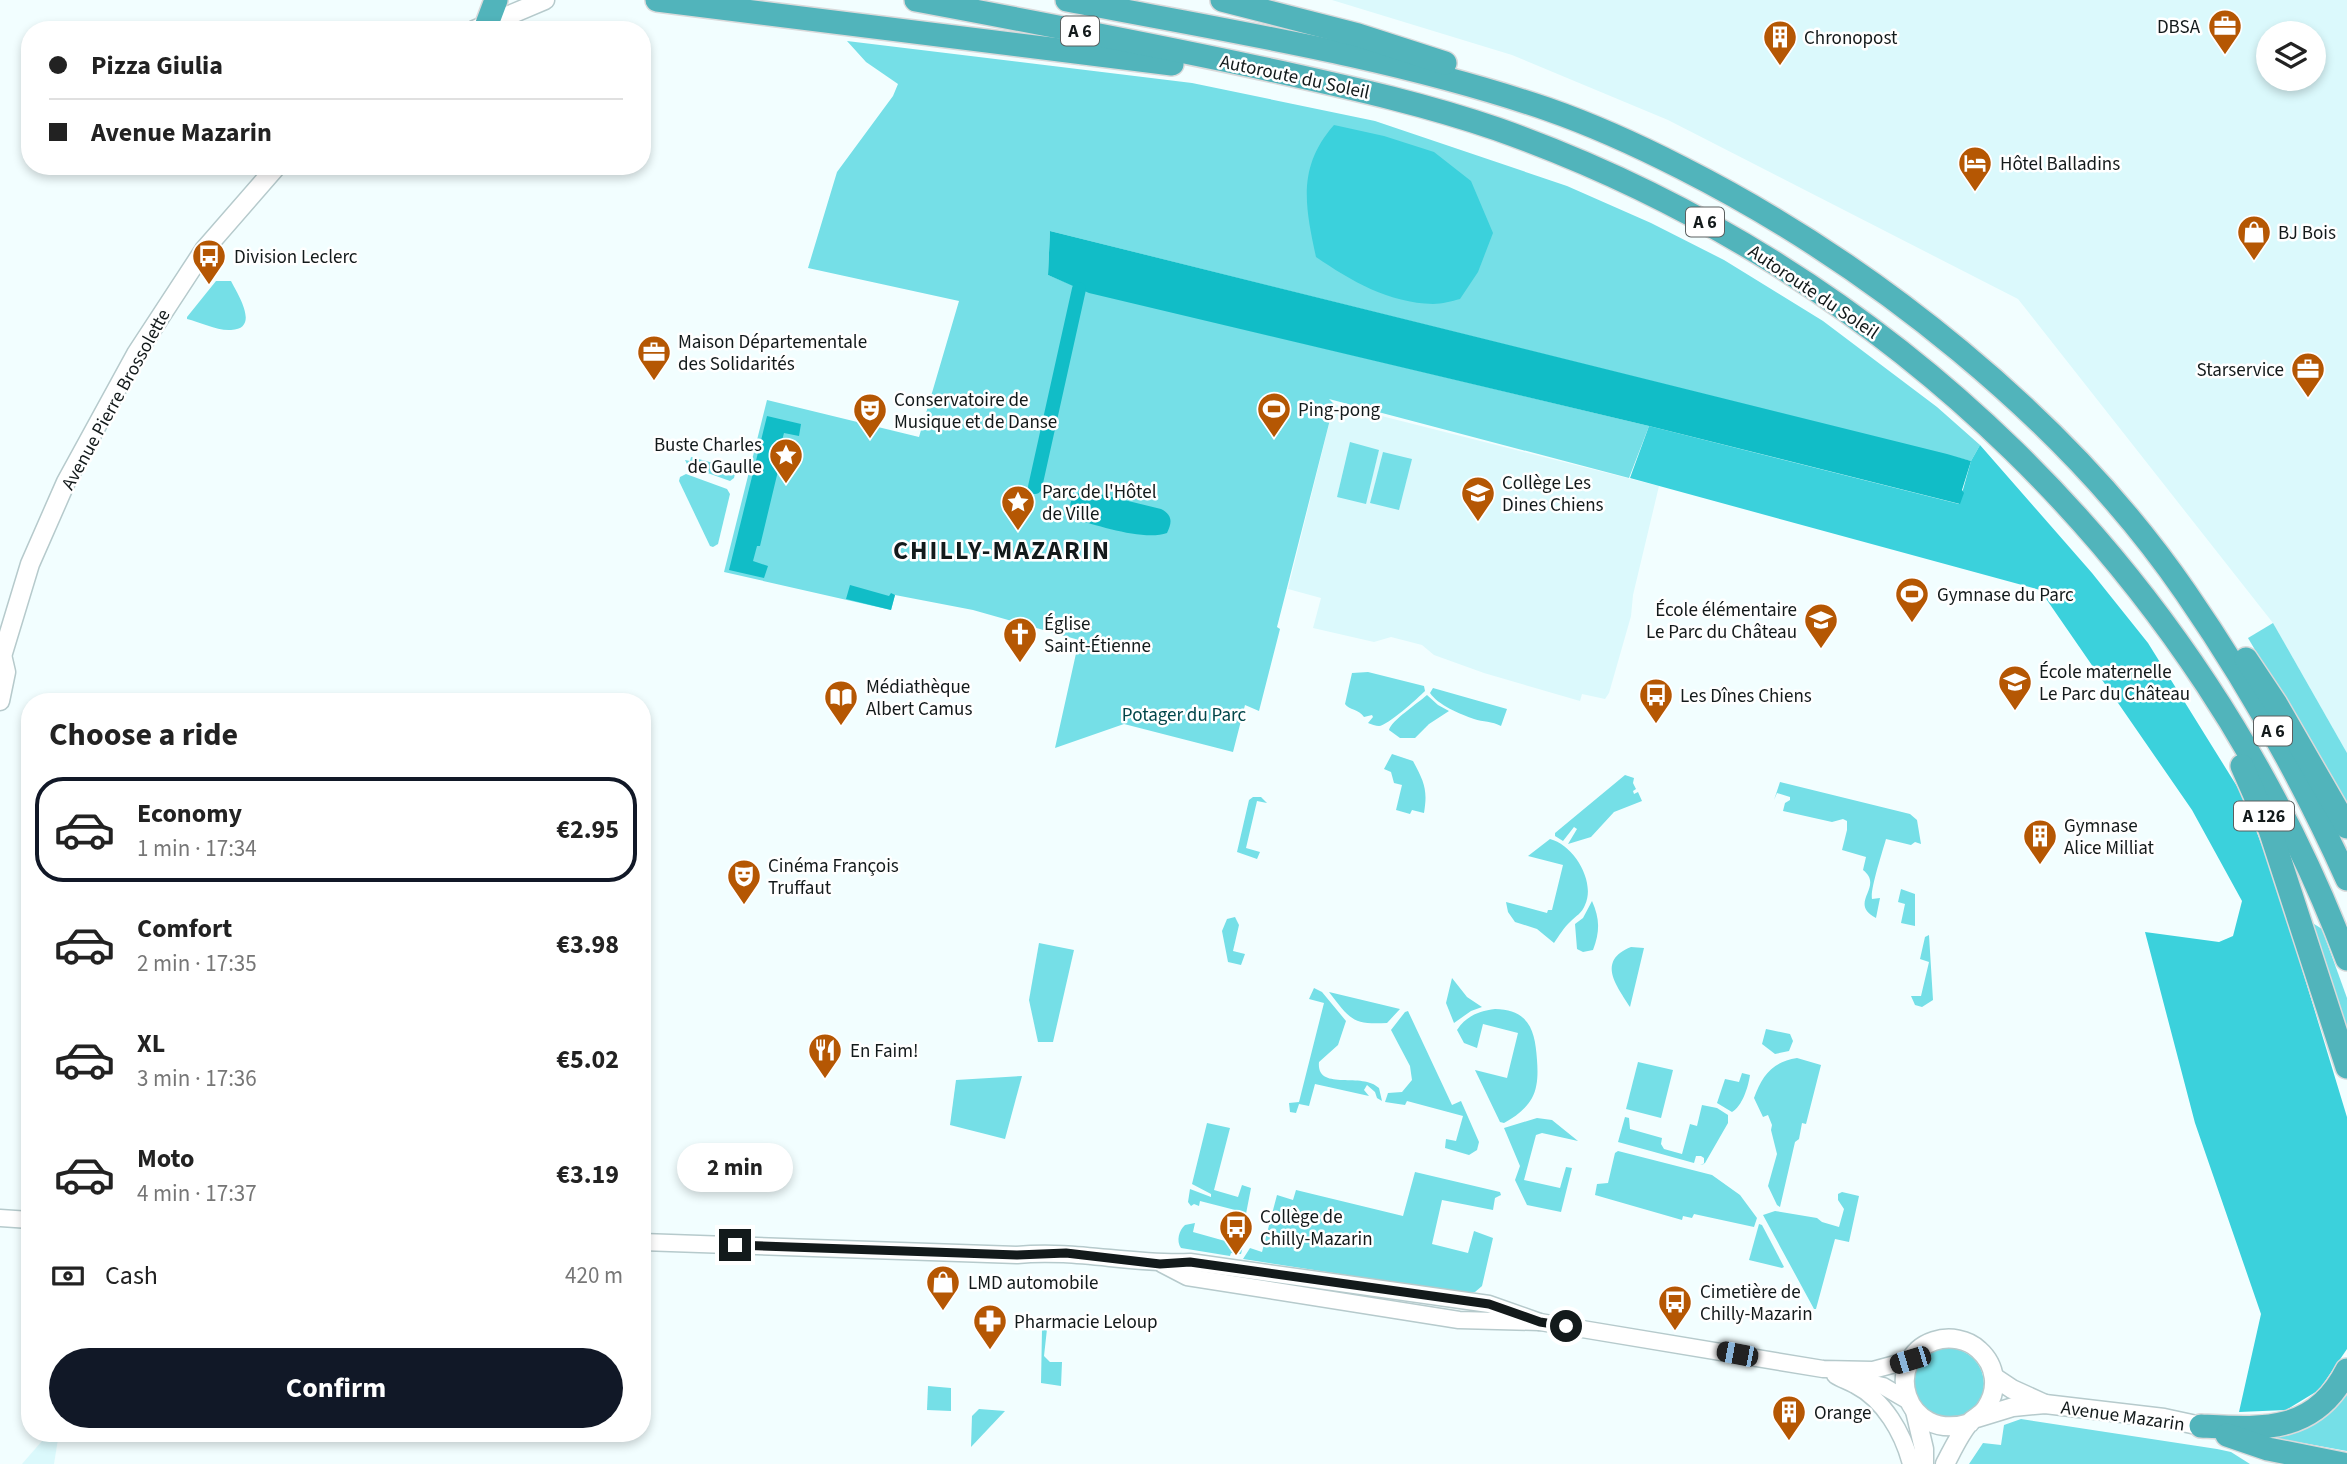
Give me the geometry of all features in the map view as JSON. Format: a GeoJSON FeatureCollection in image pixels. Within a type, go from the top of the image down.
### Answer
{"type":"FeatureCollection","features":[{"type":"Feature","properties":{"kind":"highway"},"geometry":{"type":"LineString","coordinates":[[484,21],[496,0]]}},
{"type":"Feature","properties":{"kind":"highway"},"geometry":{"type":"LineString","coordinates":[[657,0],[1138,59],[1222,72],[1243,64]]}},
{"type":"Feature","properties":{"kind":"highway","name":"Autoroute du Soleil"},"geometry":{"type":"LineString","coordinates":[[916,0],[1243,64],[1379,94],[1443,112],[1562,154],[1617,177],[1708,223],[1824,294],[1927,371],[2004,441],[2086,526],[2140,592],[2191,659],[2264,778],[2329,911],[2347,959]]}},
{"type":"Feature","properties":{"kind":"highway","name":"Autoroute du Soleil"},"geometry":{"type":"LineString","coordinates":[[1067,0],[1355,55],[1464,82],[1552,111],[1658,156],[1775,219],[1851,269],[1951,344],[2044,428],[2133,524],[2185,591],[2281,744],[2320,818],[2347,878]]}},
{"type":"Feature","properties":{"kind":"highway"},"geometry":{"type":"LineString","coordinates":[[1222,0],[1358,35],[1451,65],[1464,82]]}},
{"type":"Feature","properties":{"kind":"highway"},"geometry":{"type":"LineString","coordinates":[[2185,591],[2206,600],[2266,688],[2347,827]]}},
{"type":"Feature","properties":{"kind":"highway","name":"A 126"},"geometry":{"type":"LineString","coordinates":[[2230,722],[2226,733],[2270,830],[2347,1067]]}},
{"type":"Feature","properties":{"kind":"highway"},"geometry":{"type":"LineString","coordinates":[[2201,1426],[2262,1429],[2292,1422],[2325,1400],[2338,1386],[2347,1370]]}},
{"type":"Feature","properties":{"kind":"highway"},"geometry":{"type":"LineString","coordinates":[[2201,1426],[2268,1449],[2343,1464]]}},
{"type":"Feature","properties":{"kind":"main road"},"geometry":{"type":"LineString","coordinates":[[494,21],[544,0]]}},
{"type":"Feature","properties":{"kind":"main road","name":"Avenue Pierre Brossolette"},"geometry":{"type":"LineString","coordinates":[[0,701],[6,672],[1,661],[20,593],[66,482],[136,354],[204,250],[269,175]]}},
{"type":"Feature","properties":{"kind":"main road"},"geometry":{"type":"LineString","coordinates":[[1924,1464],[1924,1449],[1911,1406],[1906,1374],[1910,1360],[1933,1341],[1959,1339],[1981,1351],[1992,1368],[1994,1377],[1991,1398],[1945,1464]]}},
{"type":"Feature","properties":{"kind":"main road","name":"Avenue Mazarin"},"geometry":{"type":"LineString","coordinates":[[1994,1377],[2012,1390],[2045,1404]]}},
{"type":"Feature","properties":{"kind":"main road","name":"Avenue Mazarin"},"geometry":{"type":"LineString","coordinates":[[1973,1421],[2013,1408],[2045,1404],[2164,1418],[2201,1426]]}},
{"type":"Feature","properties":{"kind":"main road"},"geometry":{"type":"LineString","coordinates":[[1911,1406],[1925,1421],[1945,1427],[1973,1421]]}},
{"type":"Feature","properties":{"kind":"street"},"geometry":{"type":"LineString","coordinates":[[0,1218],[21,1219]]}},
{"type":"Feature","properties":{"kind":"street"},"geometry":{"type":"LineString","coordinates":[[651,1242],[1010,1255],[1066,1253],[1160,1264],[1187,1277],[1459,1320],[1540,1322],[1829,1372],[1883,1386],[1911,1406]]}},
{"type":"Feature","properties":{"kind":"street"},"geometry":{"type":"LineString","coordinates":[[1829,1372],[1873,1370],[1910,1360]]}},
{"type":"Feature","properties":{"kind":"street"},"geometry":{"type":"LineString","coordinates":[[1829,1372],[1856,1385],[1881,1407],[1902,1437],[1911,1464]]}},
{"type":"Feature","properties":{"kind":"shaded area"},"geometry":{"type":"Polygon","coordinates":[[[1332,0],[2347,0],[2347,753],[2273,623],[2018,299],[1668,120],[1512,55],[1332,0]]]}},
{"type":"Feature","properties":{"kind":"shaded area"},"geometry":{"type":"Polygon","coordinates":[[[1334,125],[1384,136],[1434,152],[1471,181],[1493,233],[1478,272],[1460,299],[1433,304],[1401,300],[1357,282],[1316,257],[1307,204],[1309,172],[1314,156],[1334,125]]]}},
{"type":"Feature","properties":{"kind":"shaded area"},"geometry":{"type":"Polygon","coordinates":[[[1050,231],[1947,454],[1971,461],[1962,490],[1964,493],[1960,504],[1649,426],[1089,293],[1048,275],[1050,231]]]}},
{"type":"Feature","properties":{"kind":"shaded area","name":"Collège Les Dines Chiens"},"geometry":{"type":"Polygon","coordinates":[[[1334,404],[1659,486],[1633,595],[1631,616],[1605,699],[1582,694],[1580,701],[1484,673],[1434,655],[1422,645],[1391,637],[1374,642],[1313,628],[1321,598],[1288,589],[1334,404]]]}},
{"type":"Feature","properties":{"kind":"shaded area"},"geometry":{"type":"Polygon","coordinates":[[[767,416],[801,424],[799,436],[784,433],[780,448],[783,450],[760,546],[757,546],[753,561],[768,566],[764,578],[729,570],[767,416]]]}},
{"type":"Feature","properties":{"kind":"shaded area"},"geometry":{"type":"Polygon","coordinates":[[[1649,426],[1959,504],[1971,461],[1980,445],[2092,573],[2148,643],[2243,796],[2275,880],[2347,1117],[2347,1349],[2319,1390],[2286,1410],[2239,1412],[2261,1314],[2195,1123],[2145,932],[2219,942],[2233,936],[2242,901],[2192,810],[2040,590],[1630,478],[1649,426]]]}},
{"type":"Feature","properties":{"kind":"shaded area"},"geometry":{"type":"Polygon","coordinates":[[[1083,490],[1161,509],[1168,514],[1170,520],[1167,533],[1134,534],[1075,519],[1071,502],[1083,490]]]}},
{"type":"Feature","properties":{"kind":"shaded area"},"geometry":{"type":"Polygon","coordinates":[[[850,585],[889,596],[891,593],[895,595],[891,610],[846,599],[850,585]]]}},
{"type":"Feature","properties":{"kind":"shaded area"},"geometry":{"type":"Polygon","coordinates":[[[41,1442],[58,1442],[54,1464],[22,1464],[41,1442]]]}},
{"type":"Feature","properties":{"kind":"green space","name":"Potager du Parc"},"geometry":{"type":"Polygon","coordinates":[[[847,41],[1192,83],[1375,121],[1567,186],[1651,223],[1724,260],[1823,321],[1937,407],[1980,445],[1971,461],[1050,231],[1048,275],[1089,292],[1649,426],[1629,478],[1329,399],[1334,404],[1277,627],[1280,629],[1259,711],[1245,705],[1233,752],[1124,724],[1055,748],[1079,640],[973,610],[895,595],[891,610],[724,572],[767,400],[919,437],[959,301],[808,268],[837,172],[893,96],[898,84],[866,62],[847,41]]]}},
{"type":"Feature","properties":{"kind":"green space"},"geometry":{"type":"Polygon","coordinates":[[[216,281],[231,281],[238,294],[246,317],[240,328],[220,329],[187,319],[216,281]]]}},
{"type":"Feature","properties":{"kind":"green space"},"geometry":{"type":"Polygon","coordinates":[[[1350,442],[1379,450],[1366,504],[1337,497],[1350,442]]]}},
{"type":"Feature","properties":{"kind":"green space"},"geometry":{"type":"Polygon","coordinates":[[[1383,452],[1412,459],[1399,510],[1370,503],[1383,452]]]}},
{"type":"Feature","properties":{"kind":"green space"},"geometry":{"type":"Polygon","coordinates":[[[691,457],[736,469],[734,478],[730,481],[688,466],[685,460],[690,461],[691,457]]]}},
{"type":"Feature","properties":{"kind":"green space"},"geometry":{"type":"Polygon","coordinates":[[[686,474],[727,489],[730,494],[718,544],[713,547],[710,546],[679,481],[680,477],[686,474]]]}},
{"type":"Feature","properties":{"kind":"green space"},"geometry":{"type":"Polygon","coordinates":[[[2273,623],[2347,753],[2347,805],[2248,638],[2273,623]]]}},
{"type":"Feature","properties":{"kind":"green space"},"geometry":{"type":"Polygon","coordinates":[[[1368,672],[1424,686],[1425,691],[1389,722],[1379,726],[1368,723],[1372,715],[1364,717],[1345,704],[1352,673],[1368,672]]]}},
{"type":"Feature","properties":{"kind":"green space"},"geometry":{"type":"Polygon","coordinates":[[[1433,688],[1507,709],[1501,726],[1450,709],[1430,693],[1433,688]]]}},
{"type":"Feature","properties":{"kind":"green space"},"geometry":{"type":"Polygon","coordinates":[[[1427,695],[1449,711],[1429,724],[1415,738],[1400,738],[1389,730],[1400,717],[1427,695]]]}},
{"type":"Feature","properties":{"kind":"green space"},"geometry":{"type":"Polygon","coordinates":[[[1392,754],[1413,761],[1424,786],[1424,813],[1412,810],[1410,814],[1396,810],[1402,785],[1394,783],[1391,772],[1384,769],[1392,754]]]}},
{"type":"Feature","properties":{"kind":"green space"},"geometry":{"type":"Polygon","coordinates":[[[1625,775],[1634,778],[1634,794],[1638,792],[1642,801],[1614,812],[1591,837],[1568,844],[1577,829],[1574,827],[1563,841],[1555,836],[1555,833],[1625,775]]]}},
{"type":"Feature","properties":{"kind":"green space"},"geometry":{"type":"Polygon","coordinates":[[[1780,782],[1910,814],[1917,820],[1921,844],[1915,842],[1911,845],[1886,839],[1872,894],[1872,899],[1880,898],[1876,918],[1865,907],[1870,883],[1869,876],[1863,870],[1866,857],[1842,850],[1847,821],[1843,819],[1832,822],[1783,811],[1790,797],[1777,793],[1774,800],[1780,782]]]}},
{"type":"Feature","properties":{"kind":"green space"},"geometry":{"type":"Polygon","coordinates":[[[1261,797],[1267,803],[1257,801],[1246,848],[1260,852],[1257,859],[1237,852],[1249,800],[1261,797]]]}},
{"type":"Feature","properties":{"kind":"green space"},"geometry":{"type":"Polygon","coordinates":[[[1550,839],[1575,856],[1588,886],[1584,908],[1554,943],[1537,929],[1515,922],[1508,912],[1506,902],[1547,913],[1552,910],[1563,865],[1528,856],[1550,839]]]}},
{"type":"Feature","properties":{"kind":"green space"},"geometry":{"type":"Polygon","coordinates":[[[1901,889],[1915,894],[1915,926],[1901,923],[1905,904],[1898,902],[1901,889]]]}},
{"type":"Feature","properties":{"kind":"green space"},"geometry":{"type":"Polygon","coordinates":[[[1592,901],[1598,920],[1597,937],[1593,950],[1583,952],[1577,949],[1575,924],[1583,918],[1592,901]]]}},
{"type":"Feature","properties":{"kind":"green space"},"geometry":{"type":"Polygon","coordinates":[[[1235,917],[1239,925],[1233,951],[1245,954],[1241,965],[1228,962],[1222,931],[1227,919],[1235,917]]]}},
{"type":"Feature","properties":{"kind":"green space"},"geometry":{"type":"Polygon","coordinates":[[[2311,922],[2322,929],[2347,998],[2347,1033],[2311,922]]]}},
{"type":"Feature","properties":{"kind":"green space"},"geometry":{"type":"Polygon","coordinates":[[[1929,935],[1933,1000],[1922,1007],[1915,1005],[1911,996],[1921,996],[1929,962],[1920,959],[1925,937],[1929,935]]]}},
{"type":"Feature","properties":{"kind":"green space"},"geometry":{"type":"Polygon","coordinates":[[[1039,943],[1074,950],[1053,1042],[1038,1042],[1029,1000],[1039,943]]]}},
{"type":"Feature","properties":{"kind":"green space"},"geometry":{"type":"Polygon","coordinates":[[[1631,947],[1644,948],[1630,1007],[1615,982],[1612,967],[1614,959],[1631,947]]]}},
{"type":"Feature","properties":{"kind":"green space"},"geometry":{"type":"Polygon","coordinates":[[[1452,978],[1467,997],[1482,1007],[1454,1023],[1446,1003],[1452,978]]]}},
{"type":"Feature","properties":{"kind":"green space"},"geometry":{"type":"Polygon","coordinates":[[[1314,988],[1322,992],[1346,1021],[1338,1045],[1319,1062],[1320,1071],[1332,1079],[1371,1083],[1379,1088],[1382,1101],[1367,1085],[1364,1090],[1369,1096],[1315,1084],[1309,1106],[1299,1104],[1296,1113],[1290,1112],[1289,1103],[1299,1102],[1324,1003],[1309,999],[1314,988]]]}},
{"type":"Feature","properties":{"kind":"green space"},"geometry":{"type":"Polygon","coordinates":[[[1329,992],[1400,1009],[1387,1023],[1366,1023],[1347,1014],[1329,992]]]}},
{"type":"Feature","properties":{"kind":"green space"},"geometry":{"type":"Polygon","coordinates":[[[1495,1009],[1516,1013],[1528,1024],[1535,1040],[1537,1060],[1537,1080],[1532,1098],[1527,1106],[1504,1123],[1500,1122],[1475,1070],[1507,1078],[1518,1033],[1483,1024],[1477,1048],[1464,1043],[1457,1030],[1473,1015],[1495,1009]]]}},
{"type":"Feature","properties":{"kind":"green space"},"geometry":{"type":"Polygon","coordinates":[[[1408,1011],[1452,1105],[1461,1101],[1479,1142],[1477,1150],[1469,1155],[1445,1148],[1446,1139],[1456,1141],[1463,1116],[1407,1101],[1405,1105],[1385,1102],[1388,1093],[1402,1092],[1412,1080],[1410,1066],[1391,1030],[1408,1011]]]}},
{"type":"Feature","properties":{"kind":"green space"},"geometry":{"type":"Polygon","coordinates":[[[1766,1029],[1790,1034],[1793,1041],[1789,1051],[1775,1054],[1762,1044],[1766,1029]]]}},
{"type":"Feature","properties":{"kind":"green space"},"geometry":{"type":"Polygon","coordinates":[[[1797,1058],[1821,1065],[1806,1124],[1802,1123],[1799,1139],[1795,1142],[1780,1207],[1768,1186],[1777,1154],[1772,1125],[1768,1115],[1763,1117],[1754,1098],[1769,1071],[1781,1063],[1797,1058]]]}},
{"type":"Feature","properties":{"kind":"green space"},"geometry":{"type":"Polygon","coordinates":[[[1638,1062],[1673,1070],[1661,1118],[1626,1109],[1638,1062]]]}},
{"type":"Feature","properties":{"kind":"green space"},"geometry":{"type":"Polygon","coordinates":[[[1742,1073],[1750,1075],[1748,1085],[1742,1101],[1732,1112],[1717,1103],[1725,1079],[1739,1082],[1742,1073]]]}},
{"type":"Feature","properties":{"kind":"green space"},"geometry":{"type":"Polygon","coordinates":[[[1022,1076],[1005,1139],[950,1125],[956,1080],[1022,1076]]]}},
{"type":"Feature","properties":{"kind":"green space"},"geometry":{"type":"Polygon","coordinates":[[[1702,1105],[1717,1108],[1728,1115],[1728,1123],[1705,1163],[1701,1156],[1696,1156],[1694,1163],[1618,1142],[1625,1117],[1629,1118],[1630,1129],[1662,1138],[1664,1149],[1682,1154],[1690,1124],[1697,1126],[1702,1105]]]}},
{"type":"Feature","properties":{"kind":"green space"},"geometry":{"type":"Polygon","coordinates":[[[1537,1118],[1552,1120],[1578,1141],[1542,1133],[1536,1135],[1524,1180],[1560,1188],[1566,1167],[1572,1168],[1561,1212],[1527,1205],[1515,1180],[1520,1166],[1504,1128],[1537,1118]]]}},
{"type":"Feature","properties":{"kind":"green space"},"geometry":{"type":"Polygon","coordinates":[[[1207,1123],[1230,1128],[1214,1190],[1238,1197],[1242,1185],[1251,1188],[1245,1219],[1238,1220],[1239,1211],[1200,1201],[1199,1206],[1191,1206],[1188,1202],[1190,1189],[1211,1197],[1211,1194],[1192,1184],[1207,1123]]]}},
{"type":"Feature","properties":{"kind":"green space"},"geometry":{"type":"Polygon","coordinates":[[[1618,1151],[1712,1175],[1740,1195],[1757,1218],[1754,1227],[1694,1214],[1692,1218],[1683,1216],[1682,1220],[1595,1195],[1597,1184],[1608,1183],[1615,1153],[1618,1151]]]}},
{"type":"Feature","properties":{"kind":"green space"},"geometry":{"type":"Polygon","coordinates":[[[1415,1172],[1500,1192],[1501,1195],[1495,1198],[1493,1210],[1442,1200],[1432,1244],[1468,1253],[1474,1231],[1493,1238],[1482,1286],[1475,1292],[1463,1293],[1243,1259],[1250,1248],[1262,1252],[1277,1195],[1293,1200],[1296,1190],[1403,1216],[1415,1172]]]}},
{"type":"Feature","properties":{"kind":"green space"},"geometry":{"type":"Polygon","coordinates":[[[1842,1192],[1859,1196],[1849,1242],[1835,1239],[1814,1309],[1763,1215],[1775,1211],[1817,1218],[1839,1227],[1844,1209],[1838,1200],[1838,1194],[1842,1192]]]}},
{"type":"Feature","properties":{"kind":"green space"},"geometry":{"type":"Polygon","coordinates":[[[1195,1223],[1193,1232],[1243,1246],[1241,1254],[1231,1253],[1230,1256],[1181,1248],[1178,1239],[1181,1230],[1185,1225],[1195,1223]]]}},
{"type":"Feature","properties":{"kind":"green space"},"geometry":{"type":"Polygon","coordinates":[[[1759,1224],[1762,1225],[1784,1267],[1749,1260],[1759,1224]]]}},
{"type":"Feature","properties":{"kind":"green space"},"geometry":{"type":"Polygon","coordinates":[[[1042,1329],[1047,1329],[1044,1356],[1050,1362],[1062,1362],[1061,1386],[1041,1383],[1042,1329]]]}},
{"type":"Feature","properties":{"kind":"green space"},"geometry":{"type":"Polygon","coordinates":[[[1948,1348],[1968,1354],[1978,1364],[1984,1384],[1978,1404],[1968,1414],[1948,1420],[1928,1414],[1918,1404],[1912,1384],[1918,1364],[1928,1354],[1948,1348]]]}},
{"type":"Feature","properties":{"kind":"green space"},"geometry":{"type":"Polygon","coordinates":[[[928,1386],[951,1388],[951,1411],[927,1410],[928,1386]]]}},
{"type":"Feature","properties":{"kind":"green space"},"geometry":{"type":"Polygon","coordinates":[[[2347,1392],[2347,1451],[2269,1437],[2322,1412],[2347,1392]]]}},
{"type":"Feature","properties":{"kind":"green space"},"geometry":{"type":"Polygon","coordinates":[[[979,1409],[1005,1411],[971,1447],[972,1416],[979,1409]]]}},
{"type":"Feature","properties":{"kind":"green space"},"geometry":{"type":"Polygon","coordinates":[[[2021,1419],[2217,1449],[2231,1452],[2250,1464],[1969,1464],[1983,1443],[2001,1445],[2004,1425],[2021,1419]]]}},
{"type":"Feature","properties":{"kind":"waterway"},"geometry":{"type":"LineString","coordinates":[[1035,487],[1079,289]]}},
{"type":"Feature","properties":{"kind":"place","name":"DBSA"},"geometry":{"type":"Point","coordinates":[2225,56]}},
{"type":"Feature","properties":{"kind":"place","name":"Chronopost"},"geometry":{"type":"Point","coordinates":[1780,67]}},
{"type":"Feature","properties":{"kind":"place","name":"Hôtel Balladins"},"geometry":{"type":"Point","coordinates":[1975,193]}},
{"type":"Feature","properties":{"kind":"place","name":"BJ Bois"},"geometry":{"type":"Point","coordinates":[2254,262]}},
{"type":"Feature","properties":{"kind":"place","name":"Division Leclerc"},"geometry":{"type":"Point","coordinates":[209,286]}},
{"type":"Feature","properties":{"kind":"place","name":"Maison Départementale des Solidarités"},"geometry":{"type":"Point","coordinates":[654,382]}},
{"type":"Feature","properties":{"kind":"place","name":"Starservice"},"geometry":{"type":"Point","coordinates":[2308,399]}},
{"type":"Feature","properties":{"kind":"place","name":"Ping-pong"},"geometry":{"type":"Point","coordinates":[1274,439]}},
{"type":"Feature","properties":{"kind":"place","name":"Conservatoire de Musique et de Danse"},"geometry":{"type":"Point","coordinates":[870,440]}},
{"type":"Feature","properties":{"kind":"place","name":"Buste Charles de Gaulle"},"geometry":{"type":"Point","coordinates":[786,485]}},
{"type":"Feature","properties":{"kind":"place","name":"Collège Les Dines Chiens"},"geometry":{"type":"Point","coordinates":[1478,523]}},
{"type":"Feature","properties":{"kind":"place","name":"Parc de l'Hôtel de Ville"},"geometry":{"type":"Point","coordinates":[1018,532]}},
{"type":"Feature","properties":{"kind":"place","name":"Gymnase du Parc"},"geometry":{"type":"Point","coordinates":[1912,624]}},
{"type":"Feature","properties":{"kind":"place","name":"École élémentaire Le Parc du Château"},"geometry":{"type":"Point","coordinates":[1821,650]}},
{"type":"Feature","properties":{"kind":"place","name":"Église Saint-Étienne"},"geometry":{"type":"Point","coordinates":[1020,664]}},
{"type":"Feature","properties":{"kind":"place","name":"École maternelle Le Parc du Château"},"geometry":{"type":"Point","coordinates":[2015,712]}},
{"type":"Feature","properties":{"kind":"place","name":"Les Dînes Chiens"},"geometry":{"type":"Point","coordinates":[1656,725]}},
{"type":"Feature","properties":{"kind":"place","name":"Médiathèque Albert Camus"},"geometry":{"type":"Point","coordinates":[841,727]}},
{"type":"Feature","properties":{"kind":"place","name":"Gymnase Alice Milliat"},"geometry":{"type":"Point","coordinates":[2040,866]}},
{"type":"Feature","properties":{"kind":"place","name":"Cinéma François Truffaut"},"geometry":{"type":"Point","coordinates":[744,906]}},
{"type":"Feature","properties":{"kind":"place","name":"En Faim!"},"geometry":{"type":"Point","coordinates":[825,1080]}},
{"type":"Feature","properties":{"kind":"place","name":"Collège de Chilly-Mazarin"},"geometry":{"type":"Point","coordinates":[1236,1257]}},
{"type":"Feature","properties":{"kind":"place","name":"LMD automobile"},"geometry":{"type":"Point","coordinates":[943,1312]}},
{"type":"Feature","properties":{"kind":"place","name":"Cimetière de Chilly-Mazarin"},"geometry":{"type":"Point","coordinates":[1675,1332]}},
{"type":"Feature","properties":{"kind":"place","name":"Pharmacie Leloup"},"geometry":{"type":"Point","coordinates":[990,1351]}},
{"type":"Feature","properties":{"kind":"place","name":"Orange"},"geometry":{"type":"Point","coordinates":[1789,1442]}},
{"type":"Feature","properties":{"kind":"district","name":"CHILLY-MAZARIN"},"geometry":{"type":"Point","coordinates":[1002,550]}},
{"type":"Feature","properties":{"kind":"route"},"geometry":{"type":"LineString","coordinates":[[735,1245],[1017,1255],[1066,1253],[1160,1264],[1190,1262],[1489,1304],[1540,1322],[1566,1326]]}}]}
